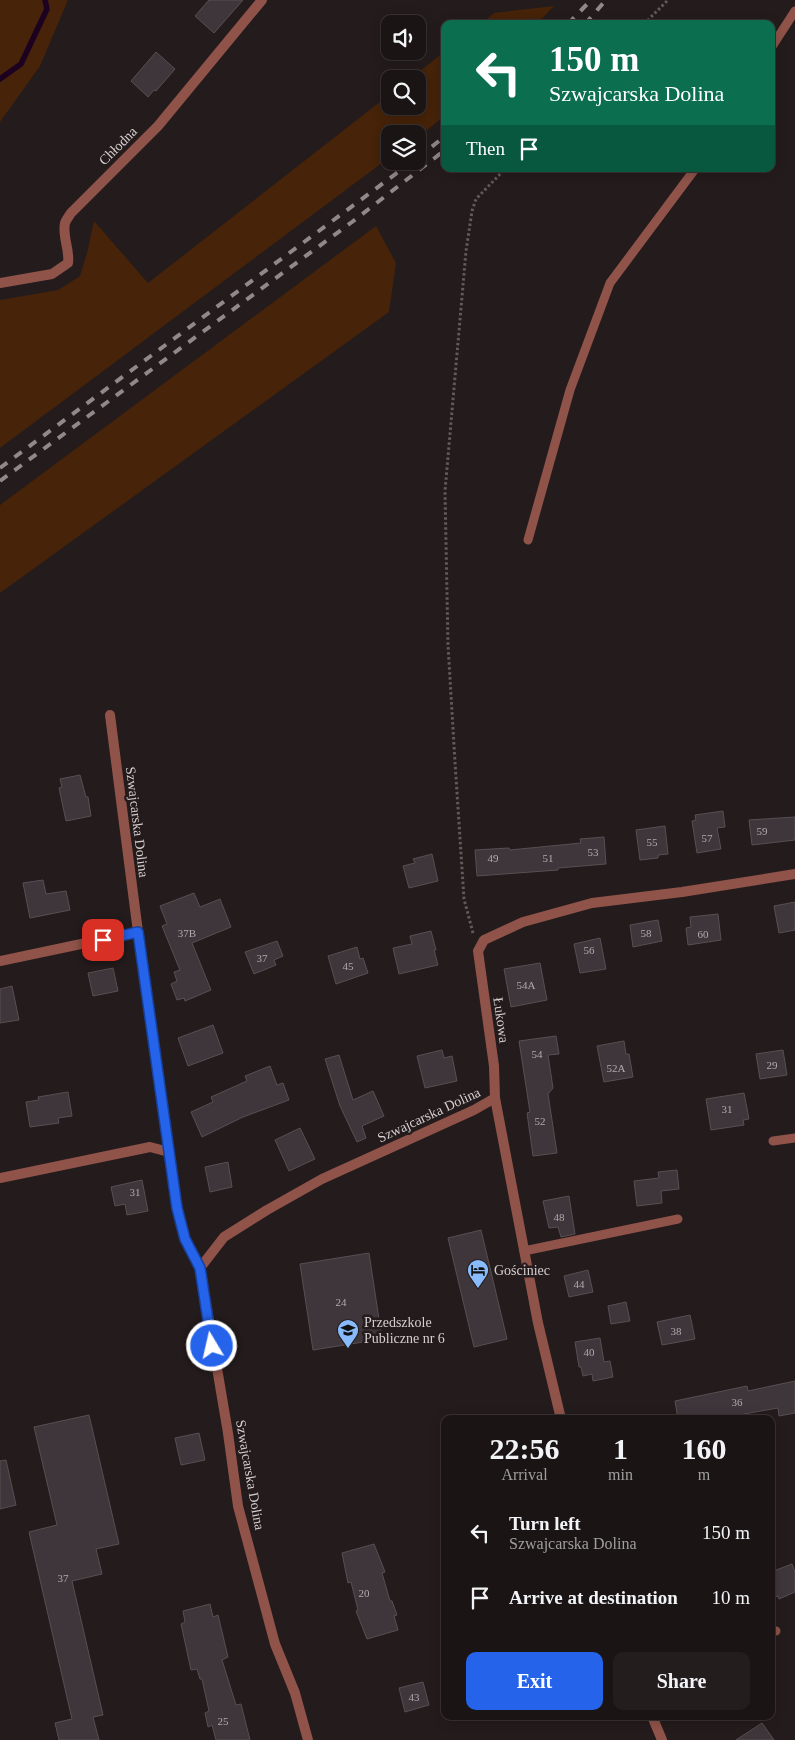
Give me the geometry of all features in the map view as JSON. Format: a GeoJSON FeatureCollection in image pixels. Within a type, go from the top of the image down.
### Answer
{"type":"FeatureCollection","features":[{"type":"Feature","properties":{"kind":"street","name":"Chłodna"},"geometry":{"type":"LineString","coordinates":[[0,283],[52,274],[68,263],[69,254],[65,222],[71,213],[158,126],[262,0]]}},
{"type":"Feature","properties":{"kind":"street","name":"Szwajcarska Dolina"},"geometry":{"type":"LineString","coordinates":[[110,714],[138,932],[177,1208],[185,1239],[200,1268],[228,1433],[238,1506],[275,1644],[295,1693],[308,1740]]}},
{"type":"Feature","properties":{"kind":"street"},"geometry":{"type":"LineString","coordinates":[[478,951],[484,940],[516,926],[592,903],[682,892],[795,874]]}},
{"type":"Feature","properties":{"kind":"street"},"geometry":{"type":"LineString","coordinates":[[0,961],[138,932]]}},
{"type":"Feature","properties":{"kind":"street","name":"Łukowa"},"geometry":{"type":"LineString","coordinates":[[478,951],[494,1066],[495,1098],[538,1324],[560,1415]]}},
{"type":"Feature","properties":{"kind":"street","name":"Szwajcarska Dolina"},"geometry":{"type":"LineString","coordinates":[[200,1268],[224,1237],[267,1210],[322,1179],[465,1114],[495,1098]]}},
{"type":"Feature","properties":{"kind":"street"},"geometry":{"type":"LineString","coordinates":[[0,1178],[150,1147],[169,1152]]}},
{"type":"Feature","properties":{"kind":"street"},"geometry":{"type":"LineString","coordinates":[[654,1720],[662,1740]]}},
{"type":"Feature","properties":{"kind":"lane"},"geometry":{"type":"LineString","coordinates":[[775,42],[795,11]]}},
{"type":"Feature","properties":{"kind":"lane"},"geometry":{"type":"LineString","coordinates":[[528,540],[570,390],[610,283],[693,172]]}},
{"type":"Feature","properties":{"kind":"lane"},"geometry":{"type":"LineString","coordinates":[[773,1141],[795,1138]]}},
{"type":"Feature","properties":{"kind":"lane"},"geometry":{"type":"LineString","coordinates":[[524,1251],[678,1219]]}},
{"type":"Feature","properties":{"kind":"path"},"geometry":{"type":"LineString","coordinates":[[648,20],[668,0]]}},
{"type":"Feature","properties":{"kind":"path"},"geometry":{"type":"LineString","coordinates":[[478,951],[464,899],[448,645],[445,491],[465,260],[472,211],[476,199],[502,172]]}},
{"type":"Feature","properties":{"kind":"shaded area"},"geometry":{"type":"Polygon","coordinates":[[[0,0],[68,0],[40,66],[0,122],[0,0]]]}},
{"type":"Feature","properties":{"kind":"shaded area"},"geometry":{"type":"Polygon","coordinates":[[[554,6],[541,20],[486,20],[494,13],[554,6]]]}},
{"type":"Feature","properties":{"kind":"shaded area"},"geometry":{"type":"Polygon","coordinates":[[[441,54],[441,119],[426,131],[426,125],[381,125],[381,164],[0,448],[0,300],[58,290],[80,276],[94,221],[148,283],[381,101],[381,115],[426,115],[426,70],[421,70],[441,54]]]}},
{"type":"Feature","properties":{"kind":"shaded area"},"geometry":{"type":"Polygon","coordinates":[[[376,226],[396,263],[389,312],[0,593],[0,505],[376,226]]]}},
{"type":"Feature","properties":{"kind":"building"},"geometry":{"type":"Polygon","coordinates":[[[209,0],[243,0],[214,33],[195,16],[209,0]]]}},
{"type":"Feature","properties":{"kind":"building"},"geometry":{"type":"Polygon","coordinates":[[[156,52],[175,69],[156,91],[154,90],[148,97],[131,81],[156,52]]]}},
{"type":"Feature","properties":{"kind":"building"},"geometry":{"type":"Polygon","coordinates":[[[80,775],[86,797],[88,797],[91,816],[66,821],[59,788],[62,787],[60,779],[80,775]]]}},
{"type":"Feature","properties":{"kind":"building"},"geometry":{"type":"Polygon","coordinates":[[[723,811],[725,827],[717,828],[721,849],[697,853],[692,821],[696,820],[695,815],[723,811]]]}},
{"type":"Feature","properties":{"kind":"building"},"geometry":{"type":"Polygon","coordinates":[[[795,817],[795,840],[752,845],[749,820],[795,817]]]}},
{"type":"Feature","properties":{"kind":"building"},"geometry":{"type":"Polygon","coordinates":[[[665,826],[668,854],[658,855],[658,858],[640,860],[636,830],[665,826]]]}},
{"type":"Feature","properties":{"kind":"building"},"geometry":{"type":"Polygon","coordinates":[[[604,837],[606,864],[558,868],[558,870],[477,876],[475,850],[509,848],[510,850],[581,843],[580,839],[604,837]]]}},
{"type":"Feature","properties":{"kind":"building"},"geometry":{"type":"Polygon","coordinates":[[[432,854],[438,881],[409,888],[403,866],[415,863],[413,859],[432,854]]]}},
{"type":"Feature","properties":{"kind":"building"},"geometry":{"type":"Polygon","coordinates":[[[43,880],[46,894],[66,891],[70,910],[30,918],[23,883],[43,880]]]}},
{"type":"Feature","properties":{"kind":"building"},"geometry":{"type":"Polygon","coordinates":[[[194,893],[200,907],[220,899],[231,927],[192,943],[211,990],[185,1001],[184,998],[177,1000],[171,984],[177,981],[174,972],[180,970],[162,926],[167,924],[160,906],[194,893]]]}},
{"type":"Feature","properties":{"kind":"building"},"geometry":{"type":"Polygon","coordinates":[[[795,902],[795,930],[779,933],[774,906],[795,902]]]}},
{"type":"Feature","properties":{"kind":"building"},"geometry":{"type":"Polygon","coordinates":[[[718,914],[721,940],[688,945],[686,928],[691,927],[690,917],[718,914]]]}},
{"type":"Feature","properties":{"kind":"building"},"geometry":{"type":"Polygon","coordinates":[[[658,920],[662,941],[633,947],[630,925],[658,920]]]}},
{"type":"Feature","properties":{"kind":"building"},"geometry":{"type":"Polygon","coordinates":[[[431,931],[438,965],[399,974],[393,948],[412,944],[410,936],[431,931]]]}},
{"type":"Feature","properties":{"kind":"building"},"geometry":{"type":"Polygon","coordinates":[[[600,938],[606,969],[580,973],[574,944],[600,938]]]}},
{"type":"Feature","properties":{"kind":"building"},"geometry":{"type":"Polygon","coordinates":[[[277,941],[283,956],[274,960],[276,965],[254,974],[245,952],[277,941]]]}},
{"type":"Feature","properties":{"kind":"building"},"geometry":{"type":"Polygon","coordinates":[[[357,947],[360,959],[363,958],[368,973],[336,984],[328,956],[357,947]]]}},
{"type":"Feature","properties":{"kind":"building"},"geometry":{"type":"Polygon","coordinates":[[[540,963],[547,1000],[511,1007],[504,969],[540,963]]]}},
{"type":"Feature","properties":{"kind":"building"},"geometry":{"type":"Polygon","coordinates":[[[113,968],[118,991],[93,996],[88,973],[113,968]]]}},
{"type":"Feature","properties":{"kind":"building"},"geometry":{"type":"Polygon","coordinates":[[[12,986],[19,1020],[0,1023],[0,989],[12,986]]]}},
{"type":"Feature","properties":{"kind":"building"},"geometry":{"type":"Polygon","coordinates":[[[213,1025],[223,1053],[188,1066],[178,1038],[213,1025]]]}},
{"type":"Feature","properties":{"kind":"building"},"geometry":{"type":"Polygon","coordinates":[[[556,1036],[559,1054],[548,1055],[553,1088],[548,1094],[557,1153],[533,1156],[527,1113],[530,1112],[519,1041],[556,1036]]]}},
{"type":"Feature","properties":{"kind":"building"},"geometry":{"type":"Polygon","coordinates":[[[624,1041],[626,1054],[629,1054],[633,1077],[604,1082],[597,1046],[624,1041]]]}},
{"type":"Feature","properties":{"kind":"building"},"geometry":{"type":"Polygon","coordinates":[[[442,1050],[444,1058],[452,1056],[457,1081],[425,1088],[417,1056],[442,1050]]]}},
{"type":"Feature","properties":{"kind":"building"},"geometry":{"type":"Polygon","coordinates":[[[783,1050],[787,1075],[760,1079],[756,1054],[783,1050]]]}},
{"type":"Feature","properties":{"kind":"building"},"geometry":{"type":"Polygon","coordinates":[[[339,1055],[353,1100],[373,1091],[384,1116],[362,1126],[366,1138],[357,1142],[340,1106],[325,1059],[339,1055]]]}},
{"type":"Feature","properties":{"kind":"building"},"geometry":{"type":"Polygon","coordinates":[[[270,1066],[277,1085],[283,1083],[289,1100],[243,1117],[202,1137],[191,1112],[213,1102],[211,1097],[247,1081],[245,1076],[270,1066]]]}},
{"type":"Feature","properties":{"kind":"building"},"geometry":{"type":"Polygon","coordinates":[[[68,1092],[72,1116],[58,1118],[59,1123],[30,1127],[26,1102],[39,1100],[38,1097],[68,1092]]]}},
{"type":"Feature","properties":{"kind":"building"},"geometry":{"type":"Polygon","coordinates":[[[744,1093],[749,1119],[743,1120],[744,1125],[711,1130],[706,1099],[744,1093]]]}},
{"type":"Feature","properties":{"kind":"building"},"geometry":{"type":"Polygon","coordinates":[[[300,1128],[315,1159],[289,1171],[275,1140],[300,1128]]]}},
{"type":"Feature","properties":{"kind":"building"},"geometry":{"type":"Polygon","coordinates":[[[228,1162],[232,1187],[210,1192],[205,1167],[228,1162]]]}},
{"type":"Feature","properties":{"kind":"building"},"geometry":{"type":"Polygon","coordinates":[[[677,1170],[679,1189],[661,1191],[662,1203],[637,1206],[634,1181],[659,1178],[658,1172],[677,1170]]]}},
{"type":"Feature","properties":{"kind":"building"},"geometry":{"type":"Polygon","coordinates":[[[142,1180],[148,1211],[127,1215],[125,1204],[115,1206],[111,1187],[142,1180]]]}},
{"type":"Feature","properties":{"kind":"building"},"geometry":{"type":"Polygon","coordinates":[[[569,1196],[575,1234],[561,1237],[558,1227],[549,1228],[543,1201],[569,1196]]]}},
{"type":"Feature","properties":{"kind":"building","name":"Gościniec"},"geometry":{"type":"Polygon","coordinates":[[[481,1230],[507,1339],[474,1347],[448,1238],[481,1230]]]}},
{"type":"Feature","properties":{"kind":"building"},"geometry":{"type":"Polygon","coordinates":[[[369,1253],[382,1339],[313,1350],[300,1264],[369,1253]]]}},
{"type":"Feature","properties":{"kind":"building"},"geometry":{"type":"Polygon","coordinates":[[[588,1270],[593,1292],[569,1297],[564,1276],[588,1270]]]}},
{"type":"Feature","properties":{"kind":"building"},"geometry":{"type":"Polygon","coordinates":[[[626,1302],[630,1321],[611,1324],[608,1306],[626,1302]]]}},
{"type":"Feature","properties":{"kind":"building"},"geometry":{"type":"Polygon","coordinates":[[[690,1315],[695,1339],[662,1345],[657,1322],[690,1315]]]}},
{"type":"Feature","properties":{"kind":"building"},"geometry":{"type":"Polygon","coordinates":[[[600,1338],[604,1362],[610,1361],[613,1377],[593,1381],[592,1374],[583,1376],[581,1367],[579,1367],[575,1342],[600,1338]]]}},
{"type":"Feature","properties":{"kind":"building"},"geometry":{"type":"Polygon","coordinates":[[[795,1381],[795,1413],[779,1416],[778,1408],[744,1415],[677,1415],[675,1401],[747,1386],[748,1391],[795,1381]]]}},
{"type":"Feature","properties":{"kind":"building"},"geometry":{"type":"Polygon","coordinates":[[[89,1415],[119,1544],[96,1549],[102,1574],[72,1581],[103,1715],[93,1717],[99,1740],[59,1740],[55,1723],[72,1719],[29,1532],[57,1525],[34,1427],[89,1415]]]}},
{"type":"Feature","properties":{"kind":"building"},"geometry":{"type":"Polygon","coordinates":[[[199,1433],[205,1460],[181,1465],[175,1438],[199,1433]]]}},
{"type":"Feature","properties":{"kind":"building"},"geometry":{"type":"Polygon","coordinates":[[[6,1460],[16,1505],[0,1509],[0,1461],[6,1460]]]}},
{"type":"Feature","properties":{"kind":"building"},"geometry":{"type":"Polygon","coordinates":[[[374,1544],[385,1572],[382,1573],[390,1601],[392,1601],[397,1615],[394,1616],[398,1630],[367,1639],[356,1611],[358,1610],[351,1582],[348,1583],[342,1553],[374,1544]]]}},
{"type":"Feature","properties":{"kind":"building"},"geometry":{"type":"Polygon","coordinates":[[[792,1564],[795,1572],[795,1592],[779,1599],[778,1596],[775,1597],[775,1570],[792,1564]]]}},
{"type":"Feature","properties":{"kind":"building"},"geometry":{"type":"Polygon","coordinates":[[[210,1604],[213,1617],[218,1615],[228,1657],[222,1660],[236,1705],[241,1704],[250,1740],[216,1740],[212,1725],[208,1727],[205,1713],[209,1711],[202,1679],[200,1679],[197,1669],[191,1670],[181,1624],[185,1622],[183,1611],[210,1604]]]}},
{"type":"Feature","properties":{"kind":"building"},"geometry":{"type":"Polygon","coordinates":[[[423,1682],[429,1705],[405,1712],[399,1688],[423,1682]]]}},
{"type":"Feature","properties":{"kind":"building"},"geometry":{"type":"Polygon","coordinates":[[[762,1723],[774,1740],[736,1740],[762,1723]]]}},
{"type":"Feature","properties":{"kind":"waterway"},"geometry":{"type":"LineString","coordinates":[[0,79],[21,64],[47,9],[45,0]]}},
{"type":"Feature","properties":{"kind":"railway"},"geometry":{"type":"LineString","coordinates":[[572,20],[591,0]]}},
{"type":"Feature","properties":{"kind":"railway"},"geometry":{"type":"LineString","coordinates":[[588,20],[606,0]]}},
{"type":"Feature","properties":{"kind":"railway"},"geometry":{"type":"LineString","coordinates":[[426,151],[441,139]]}},
{"type":"Feature","properties":{"kind":"railway"},"geometry":{"type":"LineString","coordinates":[[0,481],[352,222],[441,153]]}},
{"type":"Feature","properties":{"kind":"railway"},"geometry":{"type":"LineString","coordinates":[[0,468],[401,170]]}},
{"type":"Feature","properties":{"kind":"place","name":"Gościniec"},"geometry":{"type":"Point","coordinates":[478,1289]}},
{"type":"Feature","properties":{"kind":"place","name":"Przedszkole Publiczne nr 6"},"geometry":{"type":"Point","coordinates":[348,1349]}},
{"type":"Feature","properties":{"kind":"route"},"geometry":{"type":"LineString","coordinates":[[103,940],[138,932],[177,1208],[185,1239],[200,1268],[212,1346]]}}]}
